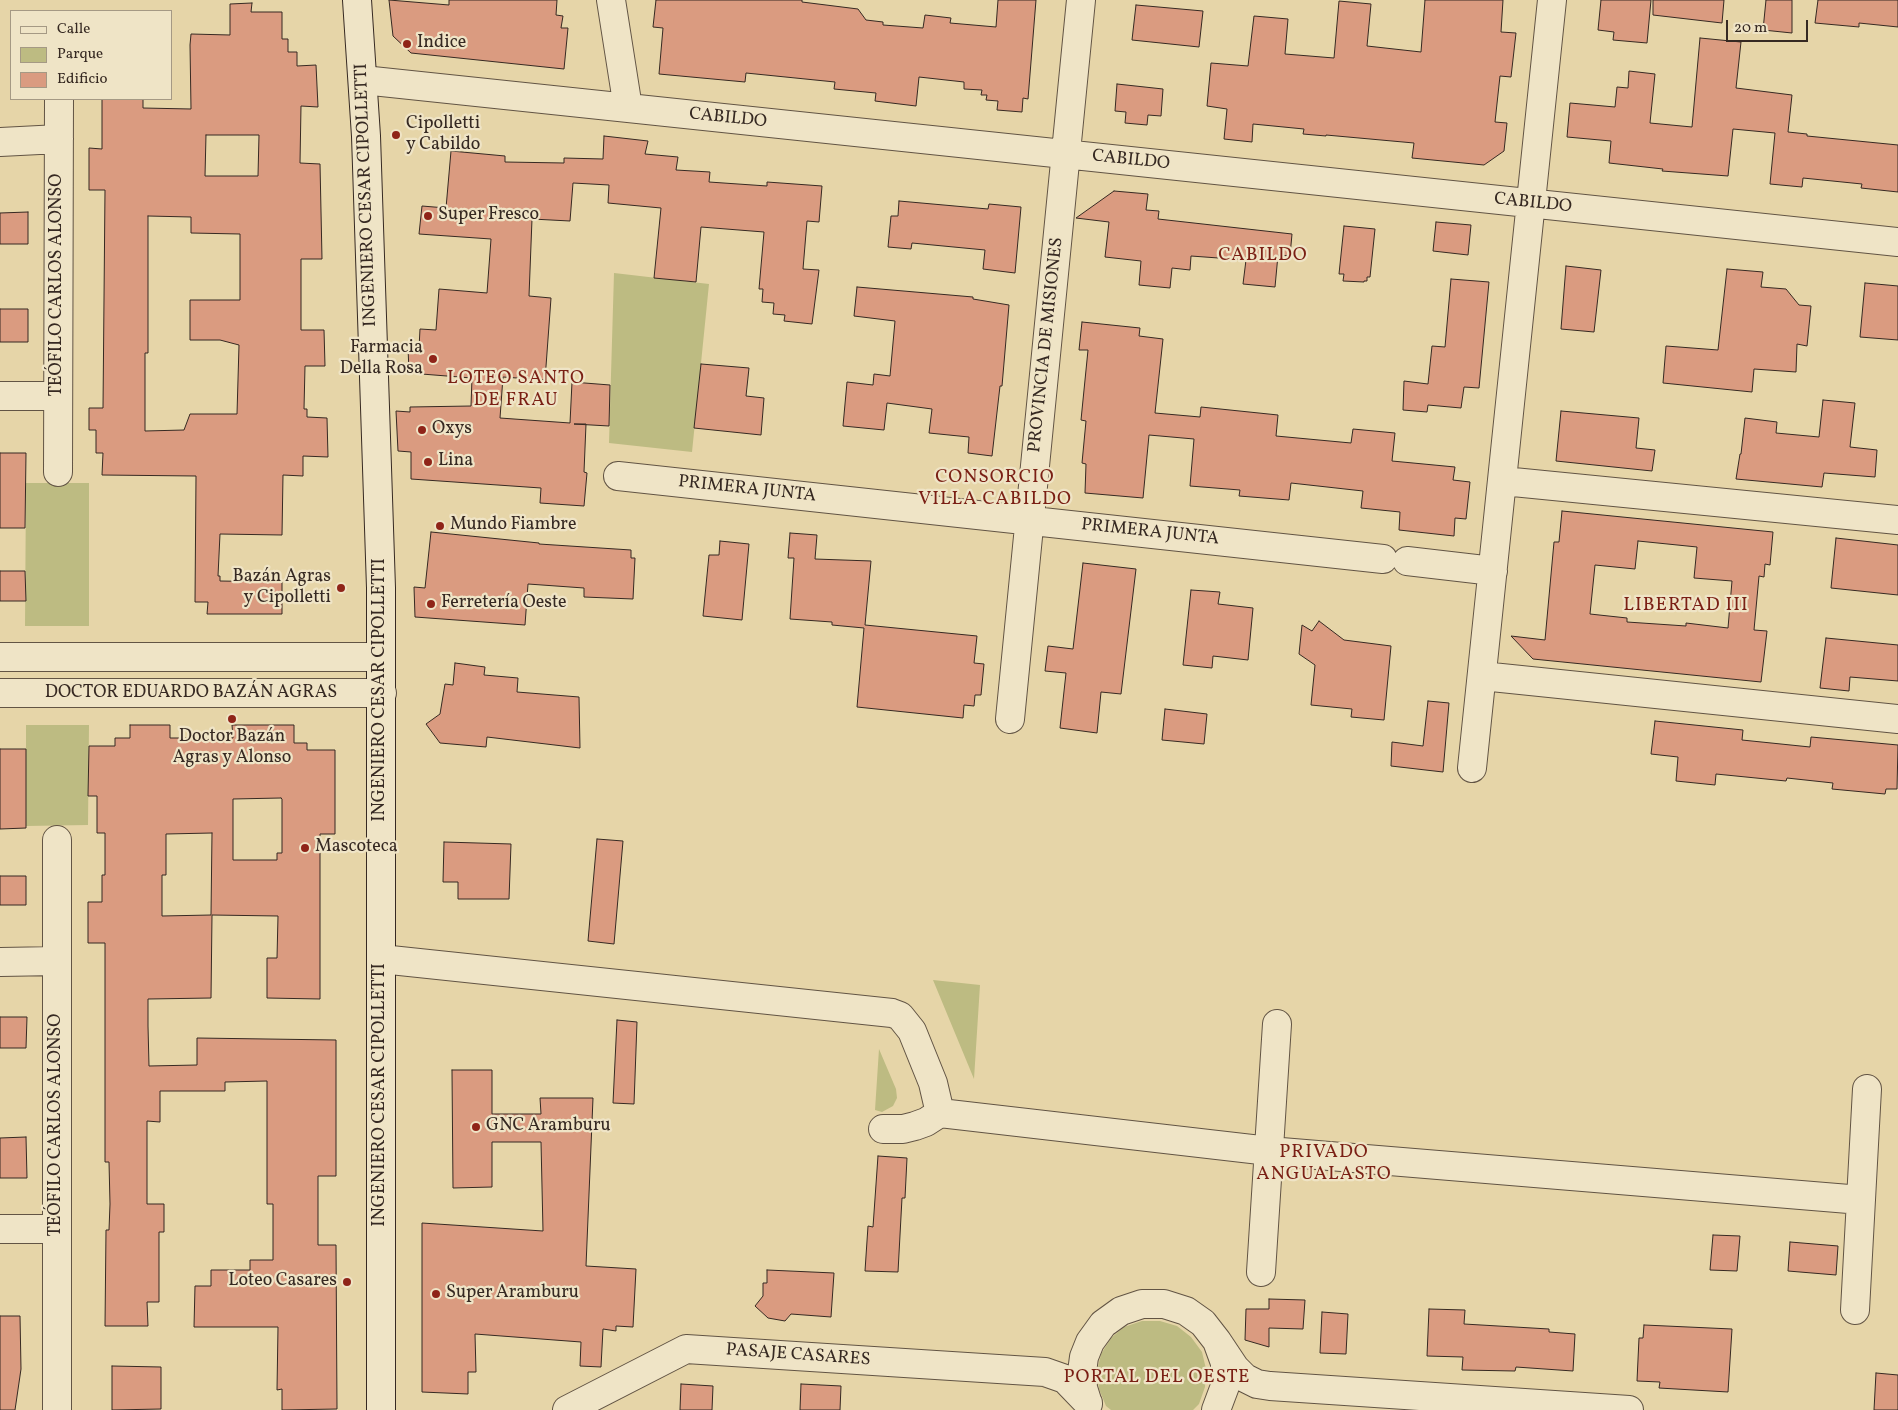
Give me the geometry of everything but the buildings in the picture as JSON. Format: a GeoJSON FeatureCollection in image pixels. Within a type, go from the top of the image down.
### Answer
{"type":"FeatureCollection","features":[{"type":"Feature","properties":{"kind":"street","name":"INGENIERO CESAR CIPOLLETTI"},"geometry":{"type":"LineString","coordinates":[[357,0],[363,80],[380,564],[382,694],[380,1410]]}},
{"type":"Feature","properties":{"kind":"street"},"geometry":{"type":"LineString","coordinates":[[611,0],[628,108]]}},
{"type":"Feature","properties":{"kind":"street","name":"PROVINCIA DE MISIONES"},"geometry":{"type":"LineString","coordinates":[[1010,719],[1081,0]]}},
{"type":"Feature","properties":{"kind":"street"},"geometry":{"type":"LineString","coordinates":[[1472,768],[1552,0]]}},
{"type":"Feature","properties":{"kind":"street","name":"CABILDO"},"geometry":{"type":"LineString","coordinates":[[363,80],[1898,242]]}},
{"type":"Feature","properties":{"kind":"street","name":"TEÓFILO CARLOS ALONSO"},"geometry":{"type":"LineString","coordinates":[[58,472],[59,100]]}},
{"type":"Feature","properties":{"kind":"street"},"geometry":{"type":"LineString","coordinates":[[0,142],[58,140]]}},
{"type":"Feature","properties":{"kind":"street"},"geometry":{"type":"LineString","coordinates":[[0,396],[58,396]]}},
{"type":"Feature","properties":{"kind":"street","name":"PRIMERA JUNTA"},"geometry":{"type":"LineString","coordinates":[[618,476],[1493,570]]}},
{"type":"Feature","properties":{"kind":"street"},"geometry":{"type":"LineString","coordinates":[[1503,481],[1898,520]]}},
{"type":"Feature","properties":{"kind":"street","name":"DOCTOR EDUARDO BAZÁN AGRAS"},"geometry":{"type":"LineString","coordinates":[[0,657],[381,656]]}},
{"type":"Feature","properties":{"kind":"street"},"geometry":{"type":"LineString","coordinates":[[1482,676],[1898,719]]}},
{"type":"Feature","properties":{"kind":"street","name":"DOCTOR EDUARDO BAZÁN AGRAS"},"geometry":{"type":"LineString","coordinates":[[0,694],[382,694]]}},
{"type":"Feature","properties":{"kind":"street","name":"TEÓFILO CARLOS ALONSO"},"geometry":{"type":"LineString","coordinates":[[57,840],[57,1410]]}},
{"type":"Feature","properties":{"kind":"street"},"geometry":{"type":"LineString","coordinates":[[381,959],[892,1012],[900,1016],[912,1031],[934,1083],[940,1113]]}},
{"type":"Feature","properties":{"kind":"street"},"geometry":{"type":"LineString","coordinates":[[0,962],[57,961]]}},
{"type":"Feature","properties":{"kind":"street"},"geometry":{"type":"LineString","coordinates":[[1261,1272],[1278,1024]]}},
{"type":"Feature","properties":{"kind":"street"},"geometry":{"type":"LineString","coordinates":[[1855,1310],[1867,1088]]}},
{"type":"Feature","properties":{"kind":"street"},"geometry":{"type":"LineString","coordinates":[[884,1128],[903,1129],[916,1126],[940,1113],[1269,1151],[1861,1200]]}},
{"type":"Feature","properties":{"kind":"street"},"geometry":{"type":"LineString","coordinates":[[0,1229],[57,1229]]}},
{"type":"Feature","properties":{"kind":"street","name":"PASAJE CASARES"},"geometry":{"type":"LineString","coordinates":[[1045,1372],[1070,1362],[1090,1342],[1103,1324],[1121,1311],[1142,1304],[1164,1304],[1186,1311],[1203,1323],[1235,1368],[1245,1378],[1257,1384],[1629,1410]]}},
{"type":"Feature","properties":{"kind":"street","name":"PASAJE CASARES"},"geometry":{"type":"LineString","coordinates":[[1217,1341],[1225,1363],[1225,1386],[1217,1409]]}},
{"type":"Feature","properties":{"kind":"street","name":"PASAJE CASARES"},"geometry":{"type":"LineString","coordinates":[[1090,1342],[1084,1357],[1082,1372],[1083,1388],[1090,1407]]}},
{"type":"Feature","properties":{"kind":"street","name":"PASAJE CASARES"},"geometry":{"type":"LineString","coordinates":[[567,1410],[686,1349],[1045,1372],[1065,1379],[1090,1407]]}},
{"type":"Feature","properties":{"kind":"street","name":"PASAJE CASARES"},"geometry":{"type":"LineString","coordinates":[[1217,1409],[1224,1402],[1244,1390],[1270,1386]]}},
{"type":"Feature","properties":{"kind":"green space"},"geometry":{"type":"Polygon","coordinates":[[[614,273],[709,284],[692,452],[609,443],[614,273]]]}},
{"type":"Feature","properties":{"kind":"green space"},"geometry":{"type":"Polygon","coordinates":[[[26,483],[89,483],[89,626],[25,626],[26,483]]]}},
{"type":"Feature","properties":{"kind":"green space"},"geometry":{"type":"Polygon","coordinates":[[[26,725],[89,725],[88,825],[26,826],[26,725]]]}},
{"type":"Feature","properties":{"kind":"green space"},"geometry":{"type":"Polygon","coordinates":[[[933,980],[980,985],[974,1079],[933,980]]]}},
{"type":"Feature","properties":{"kind":"green space"},"geometry":{"type":"Polygon","coordinates":[[[879,1049],[896,1089],[897,1098],[893,1106],[882,1112],[875,1110],[879,1049]]]}},
{"type":"Feature","properties":{"kind":"green space"},"geometry":{"type":"Polygon","coordinates":[[[1142,1321],[1160,1321],[1177,1326],[1191,1337],[1202,1352],[1206,1369],[1205,1387],[1199,1404],[1193,1410],[1111,1410],[1106,1406],[1099,1389],[1097,1371],[1101,1354],[1111,1338],[1124,1327],[1142,1321]]]}},
{"type":"Feature","properties":{"kind":"place","name":"Indice"},"geometry":{"type":"Point","coordinates":[407,44]}},
{"type":"Feature","properties":{"kind":"place","name":"Cipolletti y Cabildo"},"geometry":{"type":"Point","coordinates":[396,135]}},
{"type":"Feature","properties":{"kind":"place","name":"Super Fresco"},"geometry":{"type":"Point","coordinates":[428,216]}},
{"type":"Feature","properties":{"kind":"place","name":"Farmacia Della Rosa"},"geometry":{"type":"Point","coordinates":[433,359]}},
{"type":"Feature","properties":{"kind":"place","name":"Oxys"},"geometry":{"type":"Point","coordinates":[422,430]}},
{"type":"Feature","properties":{"kind":"place","name":"Lina"},"geometry":{"type":"Point","coordinates":[428,462]}},
{"type":"Feature","properties":{"kind":"place","name":"Mundo Fiambre"},"geometry":{"type":"Point","coordinates":[440,526]}},
{"type":"Feature","properties":{"kind":"place","name":"Bazán Agras y Cipolletti"},"geometry":{"type":"Point","coordinates":[341,588]}},
{"type":"Feature","properties":{"kind":"place","name":"Ferretería Oeste"},"geometry":{"type":"Point","coordinates":[431,604]}},
{"type":"Feature","properties":{"kind":"place","name":"Doctor Bazán Agras y Alonso"},"geometry":{"type":"Point","coordinates":[232,719]}},
{"type":"Feature","properties":{"kind":"place","name":"Mascoteca"},"geometry":{"type":"Point","coordinates":[305,848]}},
{"type":"Feature","properties":{"kind":"place","name":"GNC Aramburu"},"geometry":{"type":"Point","coordinates":[476,1127]}},
{"type":"Feature","properties":{"kind":"place","name":"Loteo Casares"},"geometry":{"type":"Point","coordinates":[347,1282]}},
{"type":"Feature","properties":{"kind":"place","name":"Super Aramburu"},"geometry":{"type":"Point","coordinates":[436,1294]}},
{"type":"Feature","properties":{"kind":"district","name":"CABILDO"},"geometry":{"type":"Point","coordinates":[1263,257]}},
{"type":"Feature","properties":{"kind":"district","name":"LOTEO SANTO DE FRAU"},"geometry":{"type":"Point","coordinates":[516,391]}},
{"type":"Feature","properties":{"kind":"district","name":"CONSORCIO VILLA CABILDO"},"geometry":{"type":"Point","coordinates":[995,490]}},
{"type":"Feature","properties":{"kind":"district","name":"LIBERTAD III"},"geometry":{"type":"Point","coordinates":[1686,607]}},
{"type":"Feature","properties":{"kind":"district","name":"PRIVADO ANGUALASTO"},"geometry":{"type":"Point","coordinates":[1324,1165]}},
{"type":"Feature","properties":{"kind":"district","name":"PORTAL DEL OESTE"},"geometry":{"type":"Point","coordinates":[1157,1379]}}]}
